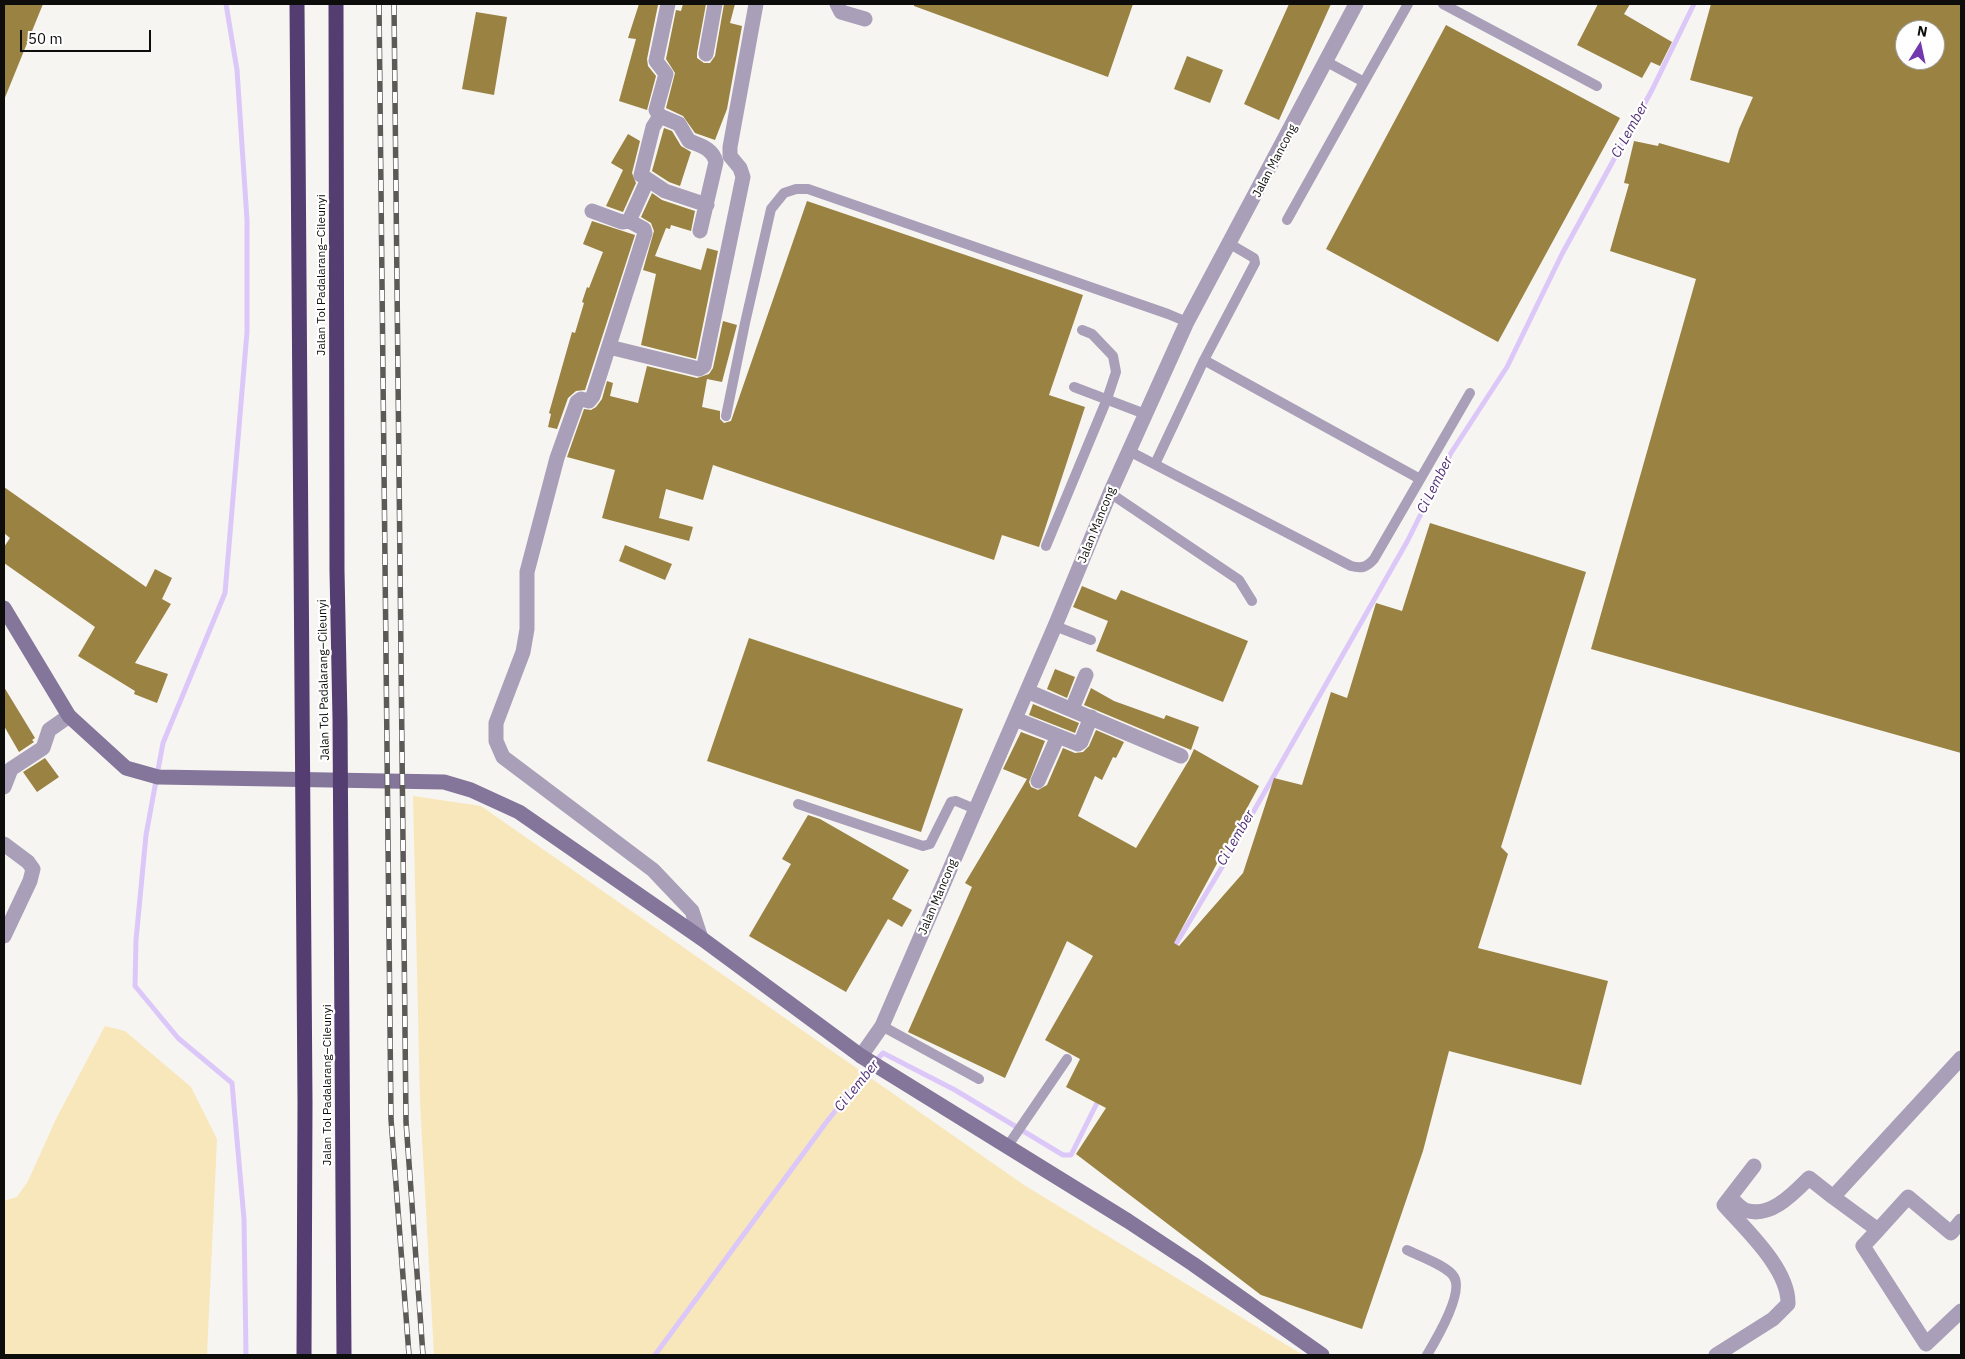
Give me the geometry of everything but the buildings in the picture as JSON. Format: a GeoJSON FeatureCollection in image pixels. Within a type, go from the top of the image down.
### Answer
{"type":"FeatureCollection","features":[{"type":"Feature","properties":{"kind":"highway","name":"Jalan Tol Padalarang–Cileunyi"},"geometry":{"type":"LineString","coordinates":[[297,4],[305,1094],[304,1355]]}},
{"type":"Feature","properties":{"kind":"highway","name":"Jalan Tol Padalarang–Cileunyi"},"geometry":{"type":"LineString","coordinates":[[336,4],[336,571],[340,768],[344,1355]]}},
{"type":"Feature","properties":{"kind":"street"},"geometry":{"type":"LineString","coordinates":[[668,4],[657,56],[657,64],[666,72],[656,110],[660,116],[679,124],[689,141],[707,148],[714,154],[716,162],[700,231]]}},
{"type":"Feature","properties":{"kind":"street"},"geometry":{"type":"LineString","coordinates":[[706,54],[715,4]]}},
{"type":"Feature","properties":{"kind":"street"},"geometry":{"type":"LineString","coordinates":[[609,347],[699,369],[704,366],[743,177],[740,168],[730,156],[730,147],[756,4]]}},
{"type":"Feature","properties":{"kind":"street"},"geometry":{"type":"LineString","coordinates":[[836,4],[841,12],[865,19]]}},
{"type":"Feature","properties":{"kind":"street","name":"Jalan Mancong"},"geometry":{"type":"LineString","coordinates":[[866,1054],[880,1029],[1145,414],[1188,322],[1356,4]]}},
{"type":"Feature","properties":{"kind":"street"},"geometry":{"type":"LineString","coordinates":[[660,116],[654,127],[641,175],[647,181],[665,191],[707,205]]}},
{"type":"Feature","properties":{"kind":"street"},"geometry":{"type":"LineString","coordinates":[[629,221],[647,181]]}},
{"type":"Feature","properties":{"kind":"street"},"geometry":{"type":"LineString","coordinates":[[592,211],[622,222],[629,221],[644,229],[645,233],[593,396],[589,400],[581,399],[577,402],[557,458],[527,572],[527,629],[523,652],[496,724],[496,741],[503,757],[653,870],[692,911],[701,938]]}},
{"type":"Feature","properties":{"kind":"street"},"geometry":{"type":"LineString","coordinates":[[4,608],[69,716],[126,768],[158,777],[444,782],[458,785],[519,812],[866,1054],[881,1068],[1010,1142],[1053,1173],[1185,1258],[1322,1355]]}},
{"type":"Feature","properties":{"kind":"street"},"geometry":{"type":"LineString","coordinates":[[1072,710],[1086,675]]}},
{"type":"Feature","properties":{"kind":"street"},"geometry":{"type":"LineString","coordinates":[[1027,691],[1181,756]]}},
{"type":"Feature","properties":{"kind":"street"},"geometry":{"type":"LineString","coordinates":[[4,787],[11,769],[43,748],[49,730],[69,716]]}},
{"type":"Feature","properties":{"kind":"street"},"geometry":{"type":"LineString","coordinates":[[1015,719],[1080,743],[1091,717]]}},
{"type":"Feature","properties":{"kind":"street"},"geometry":{"type":"LineString","coordinates":[[1038,780],[1058,736]]}},
{"type":"Feature","properties":{"kind":"street"},"geometry":{"type":"LineString","coordinates":[[4,844],[33,868],[30,881],[4,936]]}},
{"type":"Feature","properties":{"kind":"street"},"geometry":{"type":"LineString","coordinates":[[1833,1198],[1961,1058]]}},
{"type":"Feature","properties":{"kind":"street"},"geometry":{"type":"LineString","coordinates":[[1716,1355],[1773,1319],[1788,1304],[1788,1291],[1771,1260],[1724,1204],[1754,1166]]}},
{"type":"Feature","properties":{"kind":"street"},"geometry":{"type":"LineString","coordinates":[[1730,1197],[1744,1210],[1763,1211],[1779,1205],[1808,1178],[1878,1230]]}},
{"type":"Feature","properties":{"kind":"street"},"geometry":{"type":"LineString","coordinates":[[1961,1221],[1951,1233],[1908,1197],[1863,1246],[1926,1344],[1961,1311]]}},
{"type":"Feature","properties":{"kind":"lane"},"geometry":{"type":"LineString","coordinates":[[1287,220],[1408,4]]}},
{"type":"Feature","properties":{"kind":"lane"},"geometry":{"type":"LineString","coordinates":[[1443,4],[1597,86]]}},
{"type":"Feature","properties":{"kind":"lane"},"geometry":{"type":"LineString","coordinates":[[1327,62],[1364,82]]}},
{"type":"Feature","properties":{"kind":"lane"},"geometry":{"type":"LineString","coordinates":[[726,416],[744,323],[771,209],[784,193],[796,189],[808,189],[1188,322]]}},
{"type":"Feature","properties":{"kind":"lane"},"geometry":{"type":"LineString","coordinates":[[1155,464],[1204,360],[1255,263],[1254,258],[1230,244]]}},
{"type":"Feature","properties":{"kind":"lane"},"geometry":{"type":"LineString","coordinates":[[1046,546],[1107,399],[1116,372],[1113,356],[1092,334],[1082,330]]}},
{"type":"Feature","properties":{"kind":"lane"},"geometry":{"type":"LineString","coordinates":[[1204,360],[1420,479]]}},
{"type":"Feature","properties":{"kind":"lane"},"geometry":{"type":"LineString","coordinates":[[1074,387],[1145,414]]}},
{"type":"Feature","properties":{"kind":"lane"},"geometry":{"type":"LineString","coordinates":[[1129,451],[1360,569],[1368,566],[1374,559],[1470,393]]}},
{"type":"Feature","properties":{"kind":"lane"},"geometry":{"type":"LineString","coordinates":[[1110,493],[1239,580],[1252,601]]}},
{"type":"Feature","properties":{"kind":"lane"},"geometry":{"type":"LineString","coordinates":[[1055,626],[1091,640]]}},
{"type":"Feature","properties":{"kind":"lane"},"geometry":{"type":"LineString","coordinates":[[798,804],[923,846],[930,844],[951,802],[956,801],[975,809]]}},
{"type":"Feature","properties":{"kind":"lane"},"geometry":{"type":"LineString","coordinates":[[880,1029],[979,1079]]}},
{"type":"Feature","properties":{"kind":"lane"},"geometry":{"type":"LineString","coordinates":[[1010,1142],[1067,1059]]}},
{"type":"Feature","properties":{"kind":"lane"},"geometry":{"type":"LineString","coordinates":[[1407,1250],[1448,1271],[1457,1283],[1446,1322],[1427,1355]]}},
{"type":"Feature","properties":{"kind":"shaded area"},"geometry":{"type":"Polygon","coordinates":[[[413,796],[481,806],[1024,1185],[1303,1355],[434,1355],[420,1102],[413,796]]]}},
{"type":"Feature","properties":{"kind":"shaded area"},"geometry":{"type":"Polygon","coordinates":[[[105,1026],[125,1031],[191,1087],[217,1139],[207,1355],[4,1355],[4,1201],[17,1197],[28,1181],[56,1119],[105,1026]]]}},
{"type":"Feature","properties":{"kind":"waterway"},"geometry":{"type":"LineString","coordinates":[[226,4],[237,70],[247,220],[247,332],[225,593],[163,743],[146,835],[136,940],[135,986],[178,1038],[232,1083],[244,1219],[246,1355]]}},
{"type":"Feature","properties":{"kind":"waterway","name":"Ci Lember"},"geometry":{"type":"LineString","coordinates":[[1173,949],[1222,867],[1408,540],[1451,453],[1507,367],[1562,254],[1652,90],[1694,4]]}},
{"type":"Feature","properties":{"kind":"waterway","name":"Ci Lember"},"geometry":{"type":"LineString","coordinates":[[655,1355],[825,1124],[883,1053],[955,1090],[1063,1155],[1071,1155],[1100,1097]]}},
{"type":"Feature","properties":{"kind":"railway"},"geometry":{"type":"LineString","coordinates":[[379,4],[391,1119],[409,1355]]}},
{"type":"Feature","properties":{"kind":"railway"},"geometry":{"type":"LineString","coordinates":[[394,4],[406,1122],[423,1355]]}}]}
